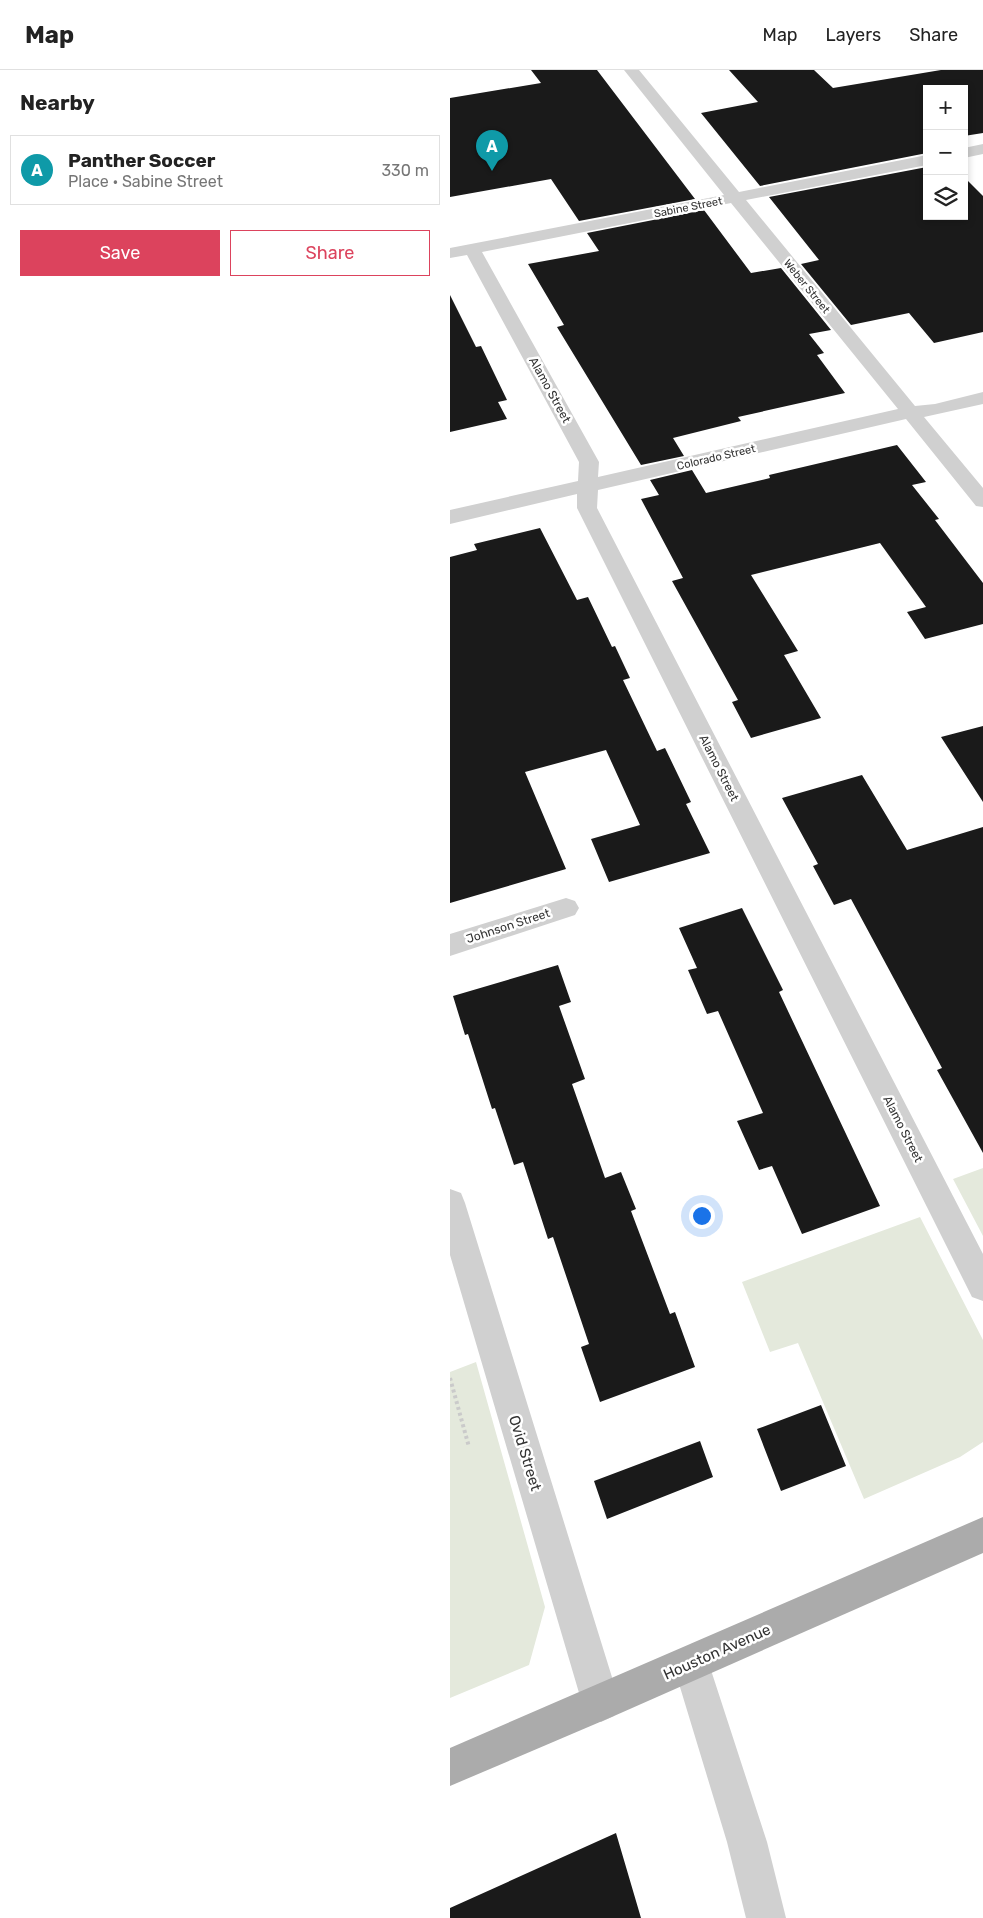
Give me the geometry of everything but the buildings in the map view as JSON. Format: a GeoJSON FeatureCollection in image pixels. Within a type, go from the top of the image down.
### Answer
{"type":"FeatureCollection","features":[{"type":"Feature","properties":{"kind":"main road","name":"Houston Avenue"},"geometry":{"type":"LineString","coordinates":[[450,1767],[691,1664],[983,1535]]}},
{"type":"Feature","properties":{"kind":"street","name":"Weber Street"},"geometry":{"type":"LineString","coordinates":[[631,70],[983,501]]}},
{"type":"Feature","properties":{"kind":"street","name":"Sabine Street"},"geometry":{"type":"LineString","coordinates":[[450,253],[923,161]]}},
{"type":"Feature","properties":{"kind":"street","name":"Alamo Street"},"geometry":{"type":"LineString","coordinates":[[472,249],[589,462],[587,508],[983,1286]]}},
{"type":"Feature","properties":{"kind":"street","name":"Colorado Street"},"geometry":{"type":"LineString","coordinates":[[450,517],[910,412],[935,410],[983,398]]}},
{"type":"Feature","properties":{"kind":"street","name":"Johnson Street"},"geometry":{"type":"LineString","coordinates":[[450,945],[566,908]]}},
{"type":"Feature","properties":{"kind":"street","name":"Ovid Street"},"geometry":{"type":"LineString","coordinates":[[450,1203],[601,1703]]}},
{"type":"Feature","properties":{"kind":"street"},"geometry":{"type":"LineString","coordinates":[[691,1664],[746,1842],[766,1918]]}},
{"type":"Feature","properties":{"kind":"path"},"geometry":{"type":"LineString","coordinates":[[450,1378],[469,1447]]}},
{"type":"Feature","properties":{"kind":"shaded area"},"geometry":{"type":"Polygon","coordinates":[[[983,1168],[983,1236],[953,1179],[983,1168]]]}},
{"type":"Feature","properties":{"kind":"shaded area"},"geometry":{"type":"Polygon","coordinates":[[[920,1217],[983,1340],[983,1442],[960,1457],[864,1499],[798,1343],[770,1352],[742,1282],[920,1217]]]}},
{"type":"Feature","properties":{"kind":"shaded area"},"geometry":{"type":"Polygon","coordinates":[[[476,1362],[545,1607],[529,1665],[450,1698],[450,1372],[476,1362]]]}},
{"type":"Feature","properties":{"kind":"place","name":"Panther Soccer"},"geometry":{"type":"Point","coordinates":[492,171]}}]}
